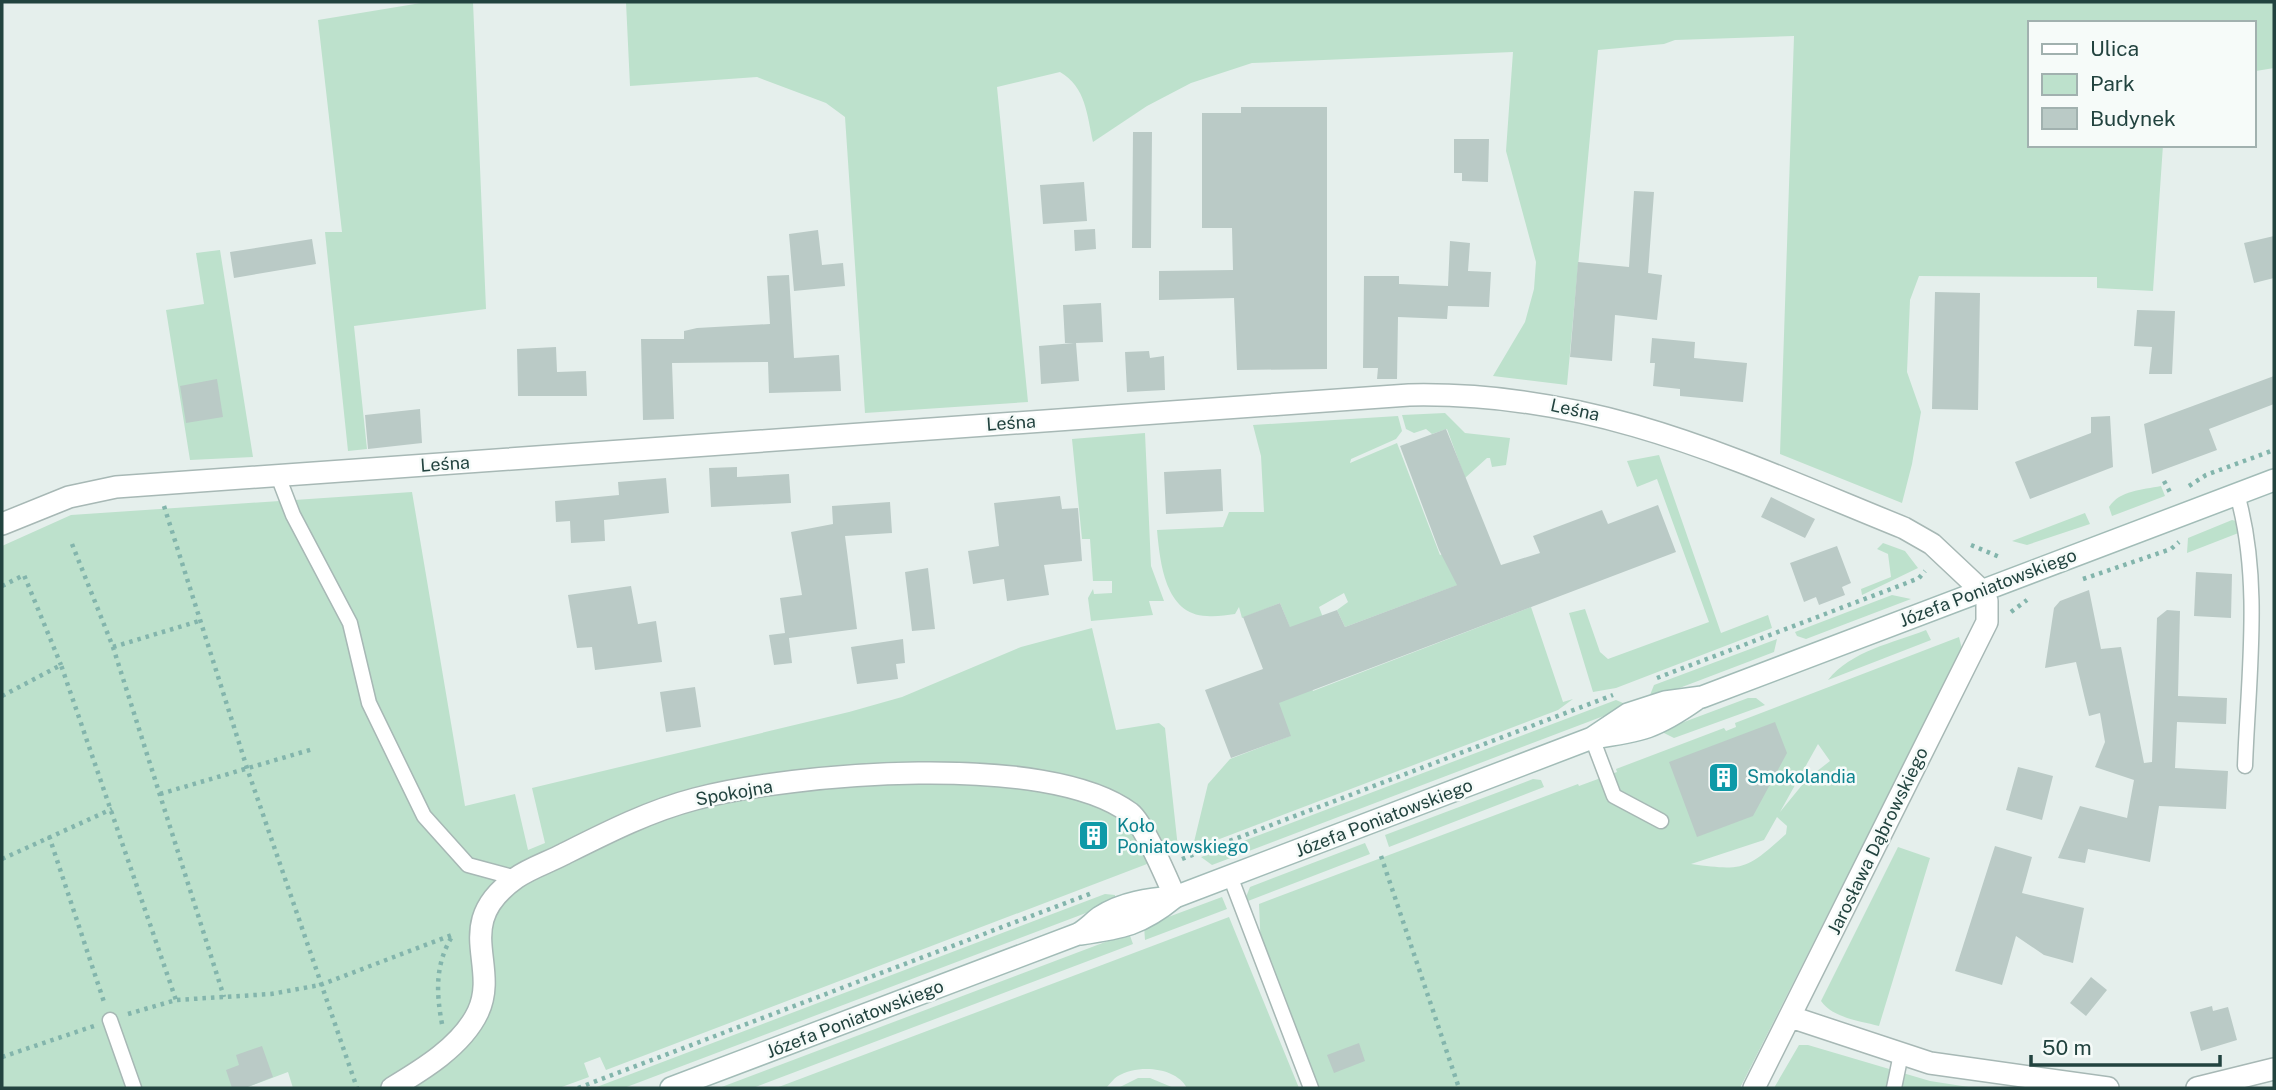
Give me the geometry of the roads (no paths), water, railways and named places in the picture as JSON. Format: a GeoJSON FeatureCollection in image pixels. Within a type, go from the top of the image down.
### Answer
{"type":"FeatureCollection","features":[{"type":"Feature","properties":{"kind":"street","name":"Leśna"},"geometry":{"type":"LineString","coordinates":[[2,524],[41,507],[90,491],[278,475],[1448,394],[1544,403],[1639,425],[1689,441],[1904,528],[1932,544],[1982,591]]}},
{"type":"Feature","properties":{"kind":"street","name":"Józefa Poniatowskiego"},"geometry":{"type":"LineString","coordinates":[[671,1088],[1077,934],[1133,924],[1155,914],[1175,897],[1592,738],[1628,714],[1665,702],[1702,697],[2274,480]]}},
{"type":"Feature","properties":{"kind":"street","name":"Jarosława Dąbrowskiego"},"geometry":{"type":"LineString","coordinates":[[1754,1088],[1987,622],[1987,601],[1982,591]]}},
{"type":"Feature","properties":{"kind":"street","name":"Spokojna"},"geometry":{"type":"LineString","coordinates":[[392,1088],[446,1050],[478,1011],[483,983],[480,946],[484,911],[516,878],[649,814],[692,800],[784,785],[919,772],[996,776],[1091,792],[1133,815],[1175,897]]}},
{"type":"Feature","properties":{"kind":"street"},"geometry":{"type":"LineString","coordinates":[[1791,1017],[1901,1054],[1969,1070],[2108,1088]]}},
{"type":"Feature","properties":{"kind":"street"},"geometry":{"type":"LineString","coordinates":[[2197,1088],[2274,1069]]}},
{"type":"Feature","properties":{"kind":"lane"},"geometry":{"type":"LineString","coordinates":[[278,475],[293,515],[350,623],[369,704],[424,816],[468,865],[516,878]]}},
{"type":"Feature","properties":{"kind":"lane"},"geometry":{"type":"LineString","coordinates":[[2237,494],[2243,513],[2251,599],[2245,766]]}},
{"type":"Feature","properties":{"kind":"lane"},"geometry":{"type":"LineString","coordinates":[[1592,738],[1614,796],[1661,821]]}},
{"type":"Feature","properties":{"kind":"lane"},"geometry":{"type":"LineString","coordinates":[[1230,876],[1311,1088]]}},
{"type":"Feature","properties":{"kind":"lane"},"geometry":{"type":"LineString","coordinates":[[110,1020],[134,1088]]}},
{"type":"Feature","properties":{"kind":"lane"},"geometry":{"type":"LineString","coordinates":[[1895,1088],[1901,1054]]}},
{"type":"Feature","properties":{"kind":"place","name":"Smokolandia"},"geometry":{"type":"Point","coordinates":[1724,777]}},
{"type":"Feature","properties":{"kind":"place","name":"Koło Poniatowskiego"},"geometry":{"type":"Point","coordinates":[1094,836]}}]}
